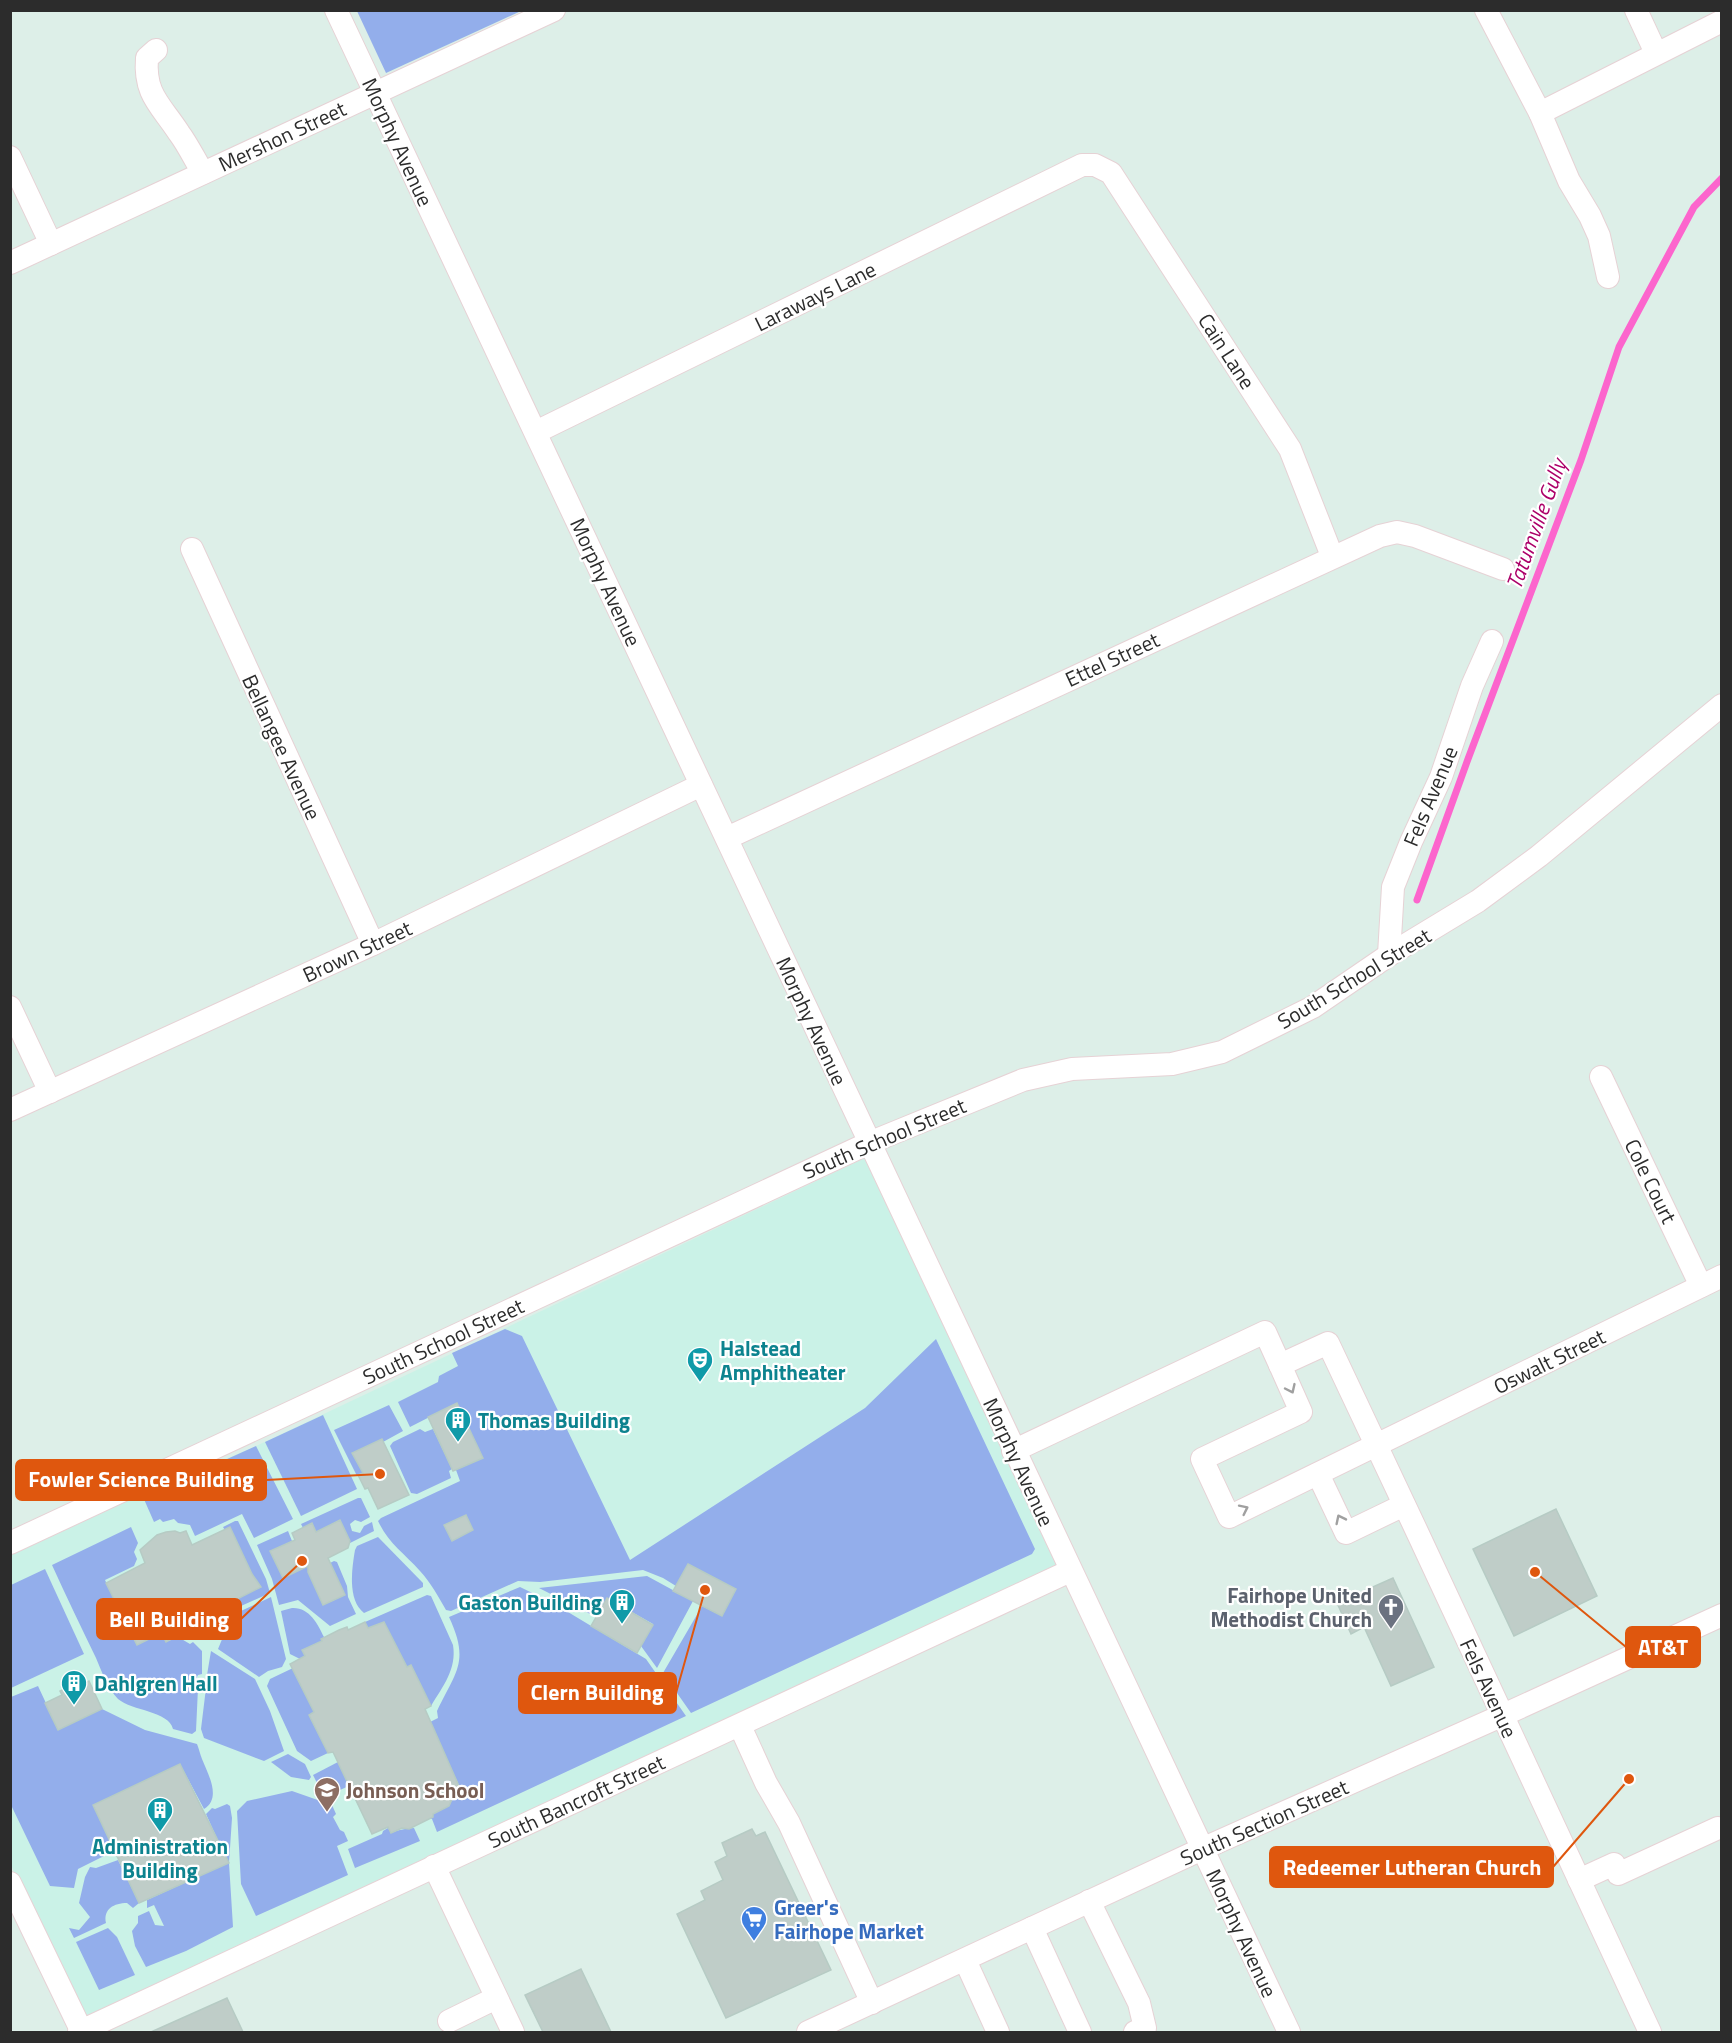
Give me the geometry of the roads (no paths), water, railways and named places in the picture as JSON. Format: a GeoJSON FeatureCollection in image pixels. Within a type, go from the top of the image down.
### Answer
{"type":"FeatureCollection","features":[{"type":"Feature","properties":{"kind":"street","name":"Morphy Avenue"},"geometry":{"type":"LineString","coordinates":[[336,10],[727,838],[1013,1451],[1289,2032]]}},
{"type":"Feature","properties":{"kind":"street","name":"Mershon Street"},"geometry":{"type":"LineString","coordinates":[[10,263],[555,10]]}},
{"type":"Feature","properties":{"kind":"street"},"geometry":{"type":"LineString","coordinates":[[1486,10],[1540,113],[1569,181],[1590,216],[1599,236],[1608,277]]}},
{"type":"Feature","properties":{"kind":"street"},"geometry":{"type":"LineString","coordinates":[[1636,10],[1656,53]]}},
{"type":"Feature","properties":{"kind":"street"},"geometry":{"type":"LineString","coordinates":[[1540,113],[1722,21]]}},
{"type":"Feature","properties":{"kind":"street"},"geometry":{"type":"LineString","coordinates":[[156,50],[147,58],[146,74],[153,96],[179,132],[203,173]]}},
{"type":"Feature","properties":{"kind":"street"},"geometry":{"type":"LineString","coordinates":[[10,157],[51,244]]}},
{"type":"Feature","properties":{"kind":"street","name":"Laraways Lane"},"geometry":{"type":"LineString","coordinates":[[536,432],[1082,165],[1095,165]]}},
{"type":"Feature","properties":{"kind":"street","name":"Cain Lane"},"geometry":{"type":"LineString","coordinates":[[1095,165],[1111,173],[1290,449],[1332,556]]}},
{"type":"Feature","properties":{"kind":"street","name":"Ettel Street"},"geometry":{"type":"LineString","coordinates":[[727,838],[1332,556],[1380,536],[1397,532],[1415,536],[1503,569]]}},
{"type":"Feature","properties":{"kind":"street","name":"Bellangee Avenue"},"geometry":{"type":"LineString","coordinates":[[192,549],[373,944]]}},
{"type":"Feature","properties":{"kind":"street","name":"Fels Avenue"},"geometry":{"type":"LineString","coordinates":[[1389,956],[1393,887],[1441,777],[1472,686],[1492,641]]}},
{"type":"Feature","properties":{"kind":"street","name":"South School Street"},"geometry":{"type":"LineString","coordinates":[[10,1543],[869,1143],[1023,1080],[1072,1069],[1172,1064],[1222,1052],[1313,1007],[1389,956],[1478,901],[1539,856],[1722,705]]}},
{"type":"Feature","properties":{"kind":"street","name":"Brown Street"},"geometry":{"type":"LineString","coordinates":[[10,1110],[373,944],[701,785]]}},
{"type":"Feature","properties":{"kind":"street"},"geometry":{"type":"LineString","coordinates":[[10,1007],[50,1092]]}},
{"type":"Feature","properties":{"kind":"street","name":"Cole Court"},"geometry":{"type":"LineString","coordinates":[[1600,1077],[1711,1281]]}},
{"type":"Feature","properties":{"kind":"street","name":"Oswalt Street"},"geometry":{"type":"LineString","coordinates":[[1280,1365],[1301,1412],[1202,1459],[1228,1517],[1711,1281]]}},
{"type":"Feature","properties":{"kind":"street"},"geometry":{"type":"LineString","coordinates":[[1013,1451],[1265,1332],[1280,1365]]}},
{"type":"Feature","properties":{"kind":"street","name":"Fels Avenue"},"geometry":{"type":"LineString","coordinates":[[1280,1365],[1328,1343],[1650,2032]]}},
{"type":"Feature","properties":{"kind":"street"},"geometry":{"type":"LineString","coordinates":[[1317,1474],[1346,1533],[1404,1505]]}},
{"type":"Feature","properties":{"kind":"street","name":"South Bancroft Street"},"geometry":{"type":"LineString","coordinates":[[81,2032],[1070,1571]]}},
{"type":"Feature","properties":{"kind":"street","name":"South Section Street"},"geometry":{"type":"LineString","coordinates":[[808,2032],[1202,1849],[1502,1716],[1722,1614]]}},
{"type":"Feature","properties":{"kind":"street"},"geometry":{"type":"LineString","coordinates":[[740,1726],[766,1783],[789,1823],[872,2003]]}},
{"type":"Feature","properties":{"kind":"street"},"geometry":{"type":"LineString","coordinates":[[1579,1880],[1614,1864],[1618,1874],[1718,1828]]}},
{"type":"Feature","properties":{"kind":"street"},"geometry":{"type":"LineString","coordinates":[[434,1866],[513,2032]]}},
{"type":"Feature","properties":{"kind":"street"},"geometry":{"type":"LineString","coordinates":[[10,1883],[81,2032]]}},
{"type":"Feature","properties":{"kind":"street"},"geometry":{"type":"LineString","coordinates":[[1089,1901],[1139,2003],[1145,2028],[1135,2032]]}},
{"type":"Feature","properties":{"kind":"street"},"geometry":{"type":"LineString","coordinates":[[1032,1928],[1080,2032]]}},
{"type":"Feature","properties":{"kind":"street"},"geometry":{"type":"LineString","coordinates":[[965,1960],[998,2032]]}},
{"type":"Feature","properties":{"kind":"street"},"geometry":{"type":"LineString","coordinates":[[449,2021],[496,1998]]}},
{"type":"Feature","properties":{"kind":"waterway","name":"Tatumville Gully"},"geometry":{"type":"LineString","coordinates":[[1417,900],[1581,460],[1619,347],[1694,207],[1722,178]]}},
{"type":"Feature","properties":{"kind":"place","name":"Halstead Amphitheater"},"geometry":{"type":"Point","coordinates":[700,1383]}},
{"type":"Feature","properties":{"kind":"place","name":"Thomas Building"},"geometry":{"type":"Point","coordinates":[458,1443]}},
{"type":"Feature","properties":{"kind":"place","name":"Fowler Science Building"},"geometry":{"type":"Point","coordinates":[380,1474]}},
{"type":"Feature","properties":{"kind":"place","name":"Bell Building"},"geometry":{"type":"Point","coordinates":[302,1561]}},
{"type":"Feature","properties":{"kind":"place","name":"AT&T"},"geometry":{"type":"Point","coordinates":[1535,1572]}},
{"type":"Feature","properties":{"kind":"place","name":"Clern Building"},"geometry":{"type":"Point","coordinates":[705,1590]}},
{"type":"Feature","properties":{"kind":"place","name":"Gaston Building"},"geometry":{"type":"Point","coordinates":[622,1625]}},
{"type":"Feature","properties":{"kind":"place","name":"Fairhope United Methodist Church"},"geometry":{"type":"Point","coordinates":[1391,1630]}},
{"type":"Feature","properties":{"kind":"place","name":"Dahlgren Hall"},"geometry":{"type":"Point","coordinates":[74,1706]}},
{"type":"Feature","properties":{"kind":"place","name":"Redeemer Lutheran Church"},"geometry":{"type":"Point","coordinates":[1629,1779]}},
{"type":"Feature","properties":{"kind":"place","name":"Johnson School"},"geometry":{"type":"Point","coordinates":[327,1813]}},
{"type":"Feature","properties":{"kind":"place","name":"Administration Building"},"geometry":{"type":"Point","coordinates":[160,1833]}},
{"type":"Feature","properties":{"kind":"place","name":"Greer's Fairhope Market"},"geometry":{"type":"Point","coordinates":[754,1942]}}]}
